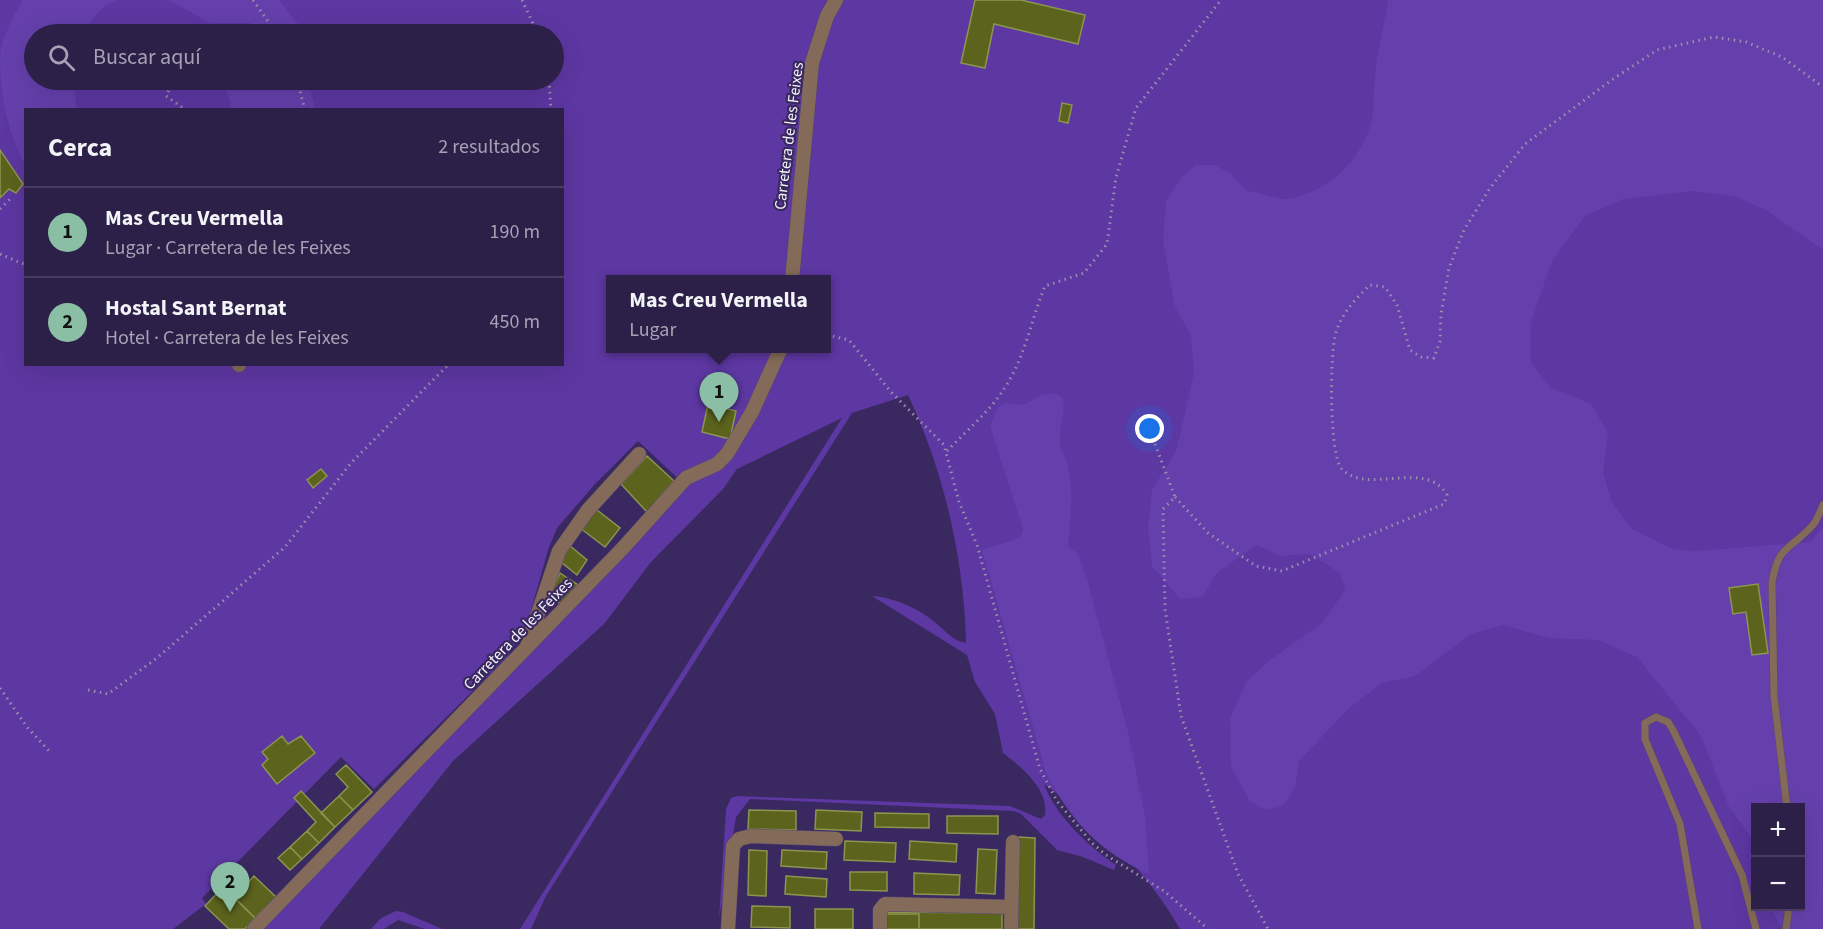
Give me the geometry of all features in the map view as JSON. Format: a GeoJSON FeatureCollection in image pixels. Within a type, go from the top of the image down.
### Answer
{"type":"FeatureCollection","features":[{"type":"Feature","properties":{"kind":"street","name":"Carretera de les Feixes"},"geometry":{"type":"LineString","coordinates":[[792,275],[812,63],[827,16],[836,0]]}},
{"type":"Feature","properties":{"kind":"street","name":"Carretera de les Feixes"},"geometry":{"type":"LineString","coordinates":[[254,929],[527,648],[686,478],[717,464],[727,454],[743,429],[779,353]]}},
{"type":"Feature","properties":{"kind":"street"},"geometry":{"type":"LineString","coordinates":[[527,648],[527,639],[559,551],[588,510],[639,454]]}},
{"type":"Feature","properties":{"kind":"street"},"geometry":{"type":"LineString","coordinates":[[728,929],[733,846],[740,839],[751,836],[836,839]]}},
{"type":"Feature","properties":{"kind":"street"},"geometry":{"type":"LineString","coordinates":[[1011,929],[1013,843]]}},
{"type":"Feature","properties":{"kind":"street"},"geometry":{"type":"LineString","coordinates":[[880,929],[880,910],[885,904],[1011,907]]}},
{"type":"Feature","properties":{"kind":"lane"},"geometry":{"type":"LineString","coordinates":[[1787,803],[1774,696],[1772,583],[1775,565],[1780,554],[1814,524],[1823,505]]}},
{"type":"Feature","properties":{"kind":"lane"},"geometry":{"type":"LineString","coordinates":[[1698,929],[1680,824],[1645,739],[1646,723],[1656,717],[1668,722],[1673,730],[1737,864],[1749,896],[1756,929]]}},
{"type":"Feature","properties":{"kind":"lane"},"geometry":{"type":"LineString","coordinates":[[1786,929],[1788,911]]}},
{"type":"Feature","properties":{"kind":"path"},"geometry":{"type":"LineString","coordinates":[[253,0],[270,24]]}},
{"type":"Feature","properties":{"kind":"path"},"geometry":{"type":"LineString","coordinates":[[522,0],[533,24]]}},
{"type":"Feature","properties":{"kind":"path"},"geometry":{"type":"LineString","coordinates":[[946,452],[1004,390],[1023,353],[1033,315],[1045,286],[1084,273],[1107,244],[1116,177],[1136,108],[1221,0]]}},
{"type":"Feature","properties":{"kind":"path"},"geometry":{"type":"LineString","coordinates":[[1155,444],[1175,497],[1208,532],[1256,566],[1282,571],[1444,504],[1447,495],[1441,485],[1432,480],[1374,479],[1350,475],[1341,468],[1334,455],[1332,429],[1335,337],[1351,303],[1370,285],[1385,287],[1397,305],[1410,350],[1421,357],[1434,358],[1440,341],[1441,314],[1449,268],[1464,230],[1490,188],[1525,144],[1613,79],[1657,50],[1714,37],[1746,42],[1782,57],[1823,87]]}},
{"type":"Feature","properties":{"kind":"path"},"geometry":{"type":"LineString","coordinates":[[169,90],[166,96],[183,108]]}},
{"type":"Feature","properties":{"kind":"path"},"geometry":{"type":"LineString","coordinates":[[300,90],[304,108]]}},
{"type":"Feature","properties":{"kind":"path"},"geometry":{"type":"LineString","coordinates":[[550,90],[551,108]]}},
{"type":"Feature","properties":{"kind":"path"},"geometry":{"type":"LineString","coordinates":[[0,209],[10,199]]}},
{"type":"Feature","properties":{"kind":"path"},"geometry":{"type":"LineString","coordinates":[[0,254],[24,264]]}},
{"type":"Feature","properties":{"kind":"path"},"geometry":{"type":"LineString","coordinates":[[831,336],[849,340],[891,392],[935,433],[946,452],[958,502],[976,544],[1016,690],[1046,784],[1092,843],[1106,855],[1164,891],[1208,929]]}},
{"type":"Feature","properties":{"kind":"path"},"geometry":{"type":"LineString","coordinates":[[88,690],[108,694],[157,658],[249,580],[285,547],[351,463],[447,366]]}},
{"type":"Feature","properties":{"kind":"path"},"geometry":{"type":"LineString","coordinates":[[1175,497],[1163,509],[1164,609],[1181,716],[1238,874],[1268,929]]}},
{"type":"Feature","properties":{"kind":"path"},"geometry":{"type":"LineString","coordinates":[[0,688],[27,727],[51,753]]}},
{"type":"Feature","properties":{"kind":"shaded area"},"geometry":{"type":"Polygon","coordinates":[[[0,0],[1823,0],[1823,929],[1180,929],[1137,868],[1102,832],[1044,784],[1049,796],[1065,819],[1095,849],[1116,865],[1114,870],[1083,857],[1057,850],[1021,814],[1014,811],[750,799],[736,817],[719,919],[726,809],[731,798],[737,796],[1010,806],[1041,819],[1045,815],[1043,796],[1038,788],[1025,772],[1003,753],[995,714],[975,682],[967,655],[872,596],[887,598],[911,607],[926,615],[952,637],[966,643],[961,579],[950,516],[932,454],[908,395],[852,413],[546,896],[531,929],[520,929],[842,418],[737,469],[723,489],[651,562],[604,624],[453,761],[319,929],[259,929],[684,484],[638,441],[595,484],[557,528],[548,550],[526,628],[506,658],[374,789],[341,757],[202,898],[206,904],[173,929],[0,929],[0,0]]]}},
{"type":"Feature","properties":{"kind":"shaded area"},"geometry":{"type":"Polygon","coordinates":[[[23,0],[117,0],[106,6],[89,24],[24,24],[24,90],[75,90],[76,108],[24,108],[24,162],[9,126],[1,84],[0,56],[3,41],[23,0]]]}},
{"type":"Feature","properties":{"kind":"shaded area"},"geometry":{"type":"Polygon","coordinates":[[[161,0],[279,0],[298,24],[210,23],[171,1],[161,0]]]}},
{"type":"Feature","properties":{"kind":"shaded area"},"geometry":{"type":"Polygon","coordinates":[[[1388,0],[1823,0],[1823,250],[1766,210],[1734,196],[1693,191],[1623,199],[1585,216],[1552,261],[1531,322],[1531,362],[1551,388],[1591,404],[1608,433],[1603,473],[1612,503],[1632,529],[1673,549],[1695,551],[1811,542],[1823,527],[1823,929],[1782,929],[1772,911],[1805,911],[1805,803],[1751,803],[1751,837],[1729,807],[1701,736],[1637,657],[1598,640],[1549,638],[1503,625],[1471,634],[1415,676],[1382,683],[1348,709],[1299,761],[1295,787],[1283,806],[1265,810],[1249,800],[1231,766],[1230,719],[1246,682],[1269,661],[1322,623],[1345,590],[1340,573],[1310,554],[1281,556],[1256,545],[1217,573],[1202,597],[1180,599],[1152,566],[1148,527],[1152,489],[1176,452],[1194,374],[1191,336],[1175,307],[1163,241],[1166,201],[1182,176],[1196,165],[1215,165],[1231,174],[1247,191],[1284,199],[1316,190],[1330,182],[1352,160],[1367,134],[1372,119],[1379,48],[1388,0]]]}},
{"type":"Feature","properties":{"kind":"shaded area"},"geometry":{"type":"Polygon","coordinates":[[[226,90],[310,90],[315,108],[232,108],[226,90]]]}},
{"type":"Feature","properties":{"kind":"shaded area"},"geometry":{"type":"Polygon","coordinates":[[[1043,394],[1056,394],[1063,398],[1064,411],[1060,444],[1068,466],[1071,496],[1068,546],[1078,554],[1088,583],[1128,732],[1145,816],[1149,874],[1116,856],[1089,834],[1067,808],[1047,776],[982,550],[1014,540],[1021,536],[1023,529],[990,426],[998,407],[1006,403],[1024,405],[1043,394]]]}},
{"type":"Feature","properties":{"kind":"shaded area"},"geometry":{"type":"Polygon","coordinates":[[[396,911],[442,929],[425,929],[398,920],[384,929],[371,929],[381,918],[396,911]]]}},
{"type":"Feature","properties":{"kind":"building"},"geometry":{"type":"Polygon","coordinates":[[[975,0],[1021,0],[1085,15],[1078,44],[994,24],[985,68],[961,63],[975,0]]]}},
{"type":"Feature","properties":{"kind":"building"},"geometry":{"type":"Polygon","coordinates":[[[1062,103],[1072,105],[1068,123],[1059,121],[1062,103]]]}},
{"type":"Feature","properties":{"kind":"building"},"geometry":{"type":"Polygon","coordinates":[[[0,150],[23,184],[16,193],[9,189],[0,198],[0,150]]]}},
{"type":"Feature","properties":{"kind":"building"},"geometry":{"type":"Polygon","coordinates":[[[708,404],[736,411],[730,439],[702,432],[708,404]]]}},
{"type":"Feature","properties":{"kind":"building"},"geometry":{"type":"Polygon","coordinates":[[[647,456],[674,481],[647,512],[621,484],[647,456]]]}},
{"type":"Feature","properties":{"kind":"building"},"geometry":{"type":"Polygon","coordinates":[[[321,469],[327,476],[313,488],[307,480],[321,469]]]}},
{"type":"Feature","properties":{"kind":"building"},"geometry":{"type":"Polygon","coordinates":[[[597,510],[620,528],[605,547],[580,528],[597,510]]]}},
{"type":"Feature","properties":{"kind":"building"},"geometry":{"type":"Polygon","coordinates":[[[569,545],[587,560],[577,575],[561,562],[569,545]]]}},
{"type":"Feature","properties":{"kind":"building"},"geometry":{"type":"Polygon","coordinates":[[[560,573],[578,585],[560,604],[551,593],[560,573]]]}},
{"type":"Feature","properties":{"kind":"building"},"geometry":{"type":"Polygon","coordinates":[[[1758,584],[1768,653],[1752,655],[1746,612],[1733,614],[1729,588],[1758,584]]]}},
{"type":"Feature","properties":{"kind":"building"},"geometry":{"type":"Polygon","coordinates":[[[282,736],[288,744],[301,736],[315,753],[277,784],[262,765],[268,759],[262,752],[282,736]]]}},
{"type":"Feature","properties":{"kind":"building"},"geometry":{"type":"Polygon","coordinates":[[[346,765],[372,792],[353,810],[339,796],[348,787],[336,774],[346,765]]]}},
{"type":"Feature","properties":{"kind":"building"},"geometry":{"type":"Polygon","coordinates":[[[301,791],[335,827],[319,843],[307,831],[316,822],[294,798],[301,791]]]}},
{"type":"Feature","properties":{"kind":"building"},"geometry":{"type":"Polygon","coordinates":[[[339,796],[353,810],[335,827],[321,813],[339,796]]]}},
{"type":"Feature","properties":{"kind":"building"},"geometry":{"type":"Polygon","coordinates":[[[749,810],[796,811],[796,830],[748,829],[749,810]]]}},
{"type":"Feature","properties":{"kind":"building"},"geometry":{"type":"Polygon","coordinates":[[[816,810],[862,812],[861,831],[815,829],[816,810]]]}},
{"type":"Feature","properties":{"kind":"building"},"geometry":{"type":"Polygon","coordinates":[[[875,813],[929,814],[929,828],[875,827],[875,813]]]}},
{"type":"Feature","properties":{"kind":"building"},"geometry":{"type":"Polygon","coordinates":[[[947,816],[998,816],[998,834],[947,833],[947,816]]]}},
{"type":"Feature","properties":{"kind":"building"},"geometry":{"type":"Polygon","coordinates":[[[307,831],[319,843],[302,859],[290,847],[307,831]]]}},
{"type":"Feature","properties":{"kind":"building"},"geometry":{"type":"Polygon","coordinates":[[[1018,837],[1035,838],[1034,929],[1017,929],[1018,837]]]}},
{"type":"Feature","properties":{"kind":"building"},"geometry":{"type":"Polygon","coordinates":[[[845,841],[896,843],[895,862],[844,860],[845,841]]]}},
{"type":"Feature","properties":{"kind":"building"},"geometry":{"type":"Polygon","coordinates":[[[910,841],[957,844],[956,862],[909,859],[910,841]]]}},
{"type":"Feature","properties":{"kind":"building"},"geometry":{"type":"Polygon","coordinates":[[[290,847],[302,859],[290,870],[278,858],[290,847]]]}},
{"type":"Feature","properties":{"kind":"building"},"geometry":{"type":"Polygon","coordinates":[[[978,849],[997,850],[995,894],[976,893],[978,849]]]}},
{"type":"Feature","properties":{"kind":"building"},"geometry":{"type":"Polygon","coordinates":[[[749,850],[767,851],[766,896],[748,895],[749,850]]]}},
{"type":"Feature","properties":{"kind":"building"},"geometry":{"type":"Polygon","coordinates":[[[782,850],[827,852],[826,869],[781,866],[782,850]]]}},
{"type":"Feature","properties":{"kind":"building"},"geometry":{"type":"Polygon","coordinates":[[[850,872],[887,872],[887,891],[850,890],[850,872]]]}},
{"type":"Feature","properties":{"kind":"building"},"geometry":{"type":"Polygon","coordinates":[[[914,873],[960,875],[959,895],[914,894],[914,873]]]}},
{"type":"Feature","properties":{"kind":"building"},"geometry":{"type":"Polygon","coordinates":[[[254,876],[276,897],[255,918],[234,897],[254,876]]]}},
{"type":"Feature","properties":{"kind":"building"},"geometry":{"type":"Polygon","coordinates":[[[786,876],[827,879],[826,897],[785,894],[786,876]]]}},
{"type":"Feature","properties":{"kind":"building"},"geometry":{"type":"Polygon","coordinates":[[[223,887],[255,918],[245,929],[229,929],[205,906],[223,887]]]}},
{"type":"Feature","properties":{"kind":"building"},"geometry":{"type":"Polygon","coordinates":[[[752,906],[790,907],[790,928],[751,927],[752,906]]]}},
{"type":"Feature","properties":{"kind":"building"},"geometry":{"type":"Polygon","coordinates":[[[815,909],[853,909],[853,929],[815,929],[815,909]]]}},
{"type":"Feature","properties":{"kind":"building"},"geometry":{"type":"Polygon","coordinates":[[[886,912],[1002,913],[1002,929],[885,929],[886,912]]]}},
{"type":"Feature","properties":{"kind":"building"},"geometry":{"type":"Polygon","coordinates":[[[886,914],[919,914],[919,929],[886,929],[886,914]]]}},
{"type":"Feature","properties":{"kind":"place","name":"Mas Creu Vermella"},"geometry":{"type":"Point","coordinates":[719,422]}},
{"type":"Feature","properties":{"kind":"place","name":"Hostal Sant Bernat"},"geometry":{"type":"Point","coordinates":[230,912]}}]}
